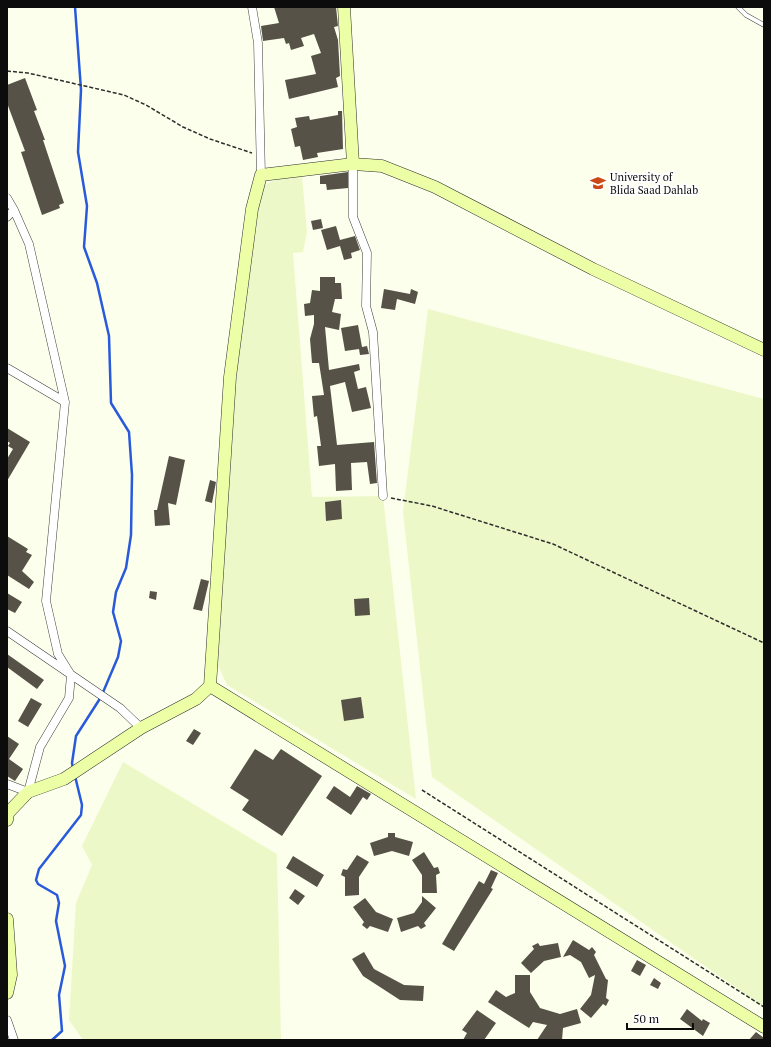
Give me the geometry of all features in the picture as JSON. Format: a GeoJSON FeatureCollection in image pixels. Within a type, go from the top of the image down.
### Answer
{"type":"FeatureCollection","features":[{"type":"Feature","properties":{"kind":"street"},"geometry":{"type":"LineString","coordinates":[[7,820],[8,813],[28,792],[64,779],[141,728],[196,698],[210,686],[230,377],[252,209],[261,175],[258,43],[252,7]]}},
{"type":"Feature","properties":{"kind":"street"},"geometry":{"type":"LineString","coordinates":[[344,7],[353,164],[353,217],[367,252],[366,306],[373,332],[383,496]]}},
{"type":"Feature","properties":{"kind":"street"},"geometry":{"type":"LineString","coordinates":[[261,175],[353,164],[382,166],[435,187],[593,269],[764,350]]}},
{"type":"Feature","properties":{"kind":"street"},"geometry":{"type":"LineString","coordinates":[[7,198],[14,210],[28,244],[65,402],[46,601],[58,654],[71,674],[69,698],[40,747],[28,792]]}},
{"type":"Feature","properties":{"kind":"street"},"geometry":{"type":"LineString","coordinates":[[7,217],[14,210]]}},
{"type":"Feature","properties":{"kind":"street"},"geometry":{"type":"LineString","coordinates":[[7,368],[65,402]]}},
{"type":"Feature","properties":{"kind":"street"},"geometry":{"type":"LineString","coordinates":[[7,631],[120,708],[141,728]]}},
{"type":"Feature","properties":{"kind":"street"},"geometry":{"type":"LineString","coordinates":[[210,686],[764,1027]]}},
{"type":"Feature","properties":{"kind":"street"},"geometry":{"type":"LineString","coordinates":[[7,784],[28,792]]}},
{"type":"Feature","properties":{"kind":"street"},"geometry":{"type":"LineString","coordinates":[[7,919],[11,975],[7,993]]}},
{"type":"Feature","properties":{"kind":"street"},"geometry":{"type":"LineString","coordinates":[[7,1020],[14,1040]]}},
{"type":"Feature","properties":{"kind":"lane"},"geometry":{"type":"LineString","coordinates":[[738,7],[746,15],[764,24]]}},
{"type":"Feature","properties":{"kind":"path"},"geometry":{"type":"LineString","coordinates":[[7,71],[28,73],[124,95],[146,105],[183,127],[210,139],[261,156]]}},
{"type":"Feature","properties":{"kind":"path"},"geometry":{"type":"LineString","coordinates":[[383,496],[432,506],[553,544],[764,644]]}},
{"type":"Feature","properties":{"kind":"path"},"geometry":{"type":"LineString","coordinates":[[422,790],[764,1007]]}},
{"type":"Feature","properties":{"kind":"green space"},"geometry":{"type":"Polygon","coordinates":[[[302,176],[307,232],[303,252],[293,253],[312,497],[383,496],[416,799],[227,685],[216,661],[234,371],[261,187],[277,179],[302,176]]]}},
{"type":"Feature","properties":{"kind":"green space"},"geometry":{"type":"Polygon","coordinates":[[[428,309],[764,399],[764,1007],[432,777],[403,512],[428,309]]]}},
{"type":"Feature","properties":{"kind":"green space"},"geometry":{"type":"Polygon","coordinates":[[[123,762],[277,854],[281,1040],[83,1040],[69,1020],[76,903],[92,865],[82,846],[123,762]]]}},
{"type":"Feature","properties":{"kind":"building"},"geometry":{"type":"Polygon","coordinates":[[[274,7],[336,7],[338,26],[334,27],[338,40],[340,76],[336,78],[338,87],[289,99],[285,80],[316,74],[311,56],[321,53],[314,34],[301,38],[304,46],[291,50],[289,43],[286,44],[284,38],[263,41],[261,26],[279,23],[274,7]]]}},
{"type":"Feature","properties":{"kind":"building"},"geometry":{"type":"Polygon","coordinates":[[[25,78],[37,110],[34,111],[45,140],[43,140],[64,203],[59,205],[60,208],[42,215],[21,152],[25,151],[7,103],[7,85],[25,78]]]}},
{"type":"Feature","properties":{"kind":"building"},"geometry":{"type":"Polygon","coordinates":[[[338,111],[342,111],[343,149],[317,153],[318,157],[303,160],[300,146],[295,147],[291,129],[297,127],[295,118],[309,116],[310,120],[338,115],[338,111]]]}},
{"type":"Feature","properties":{"kind":"building"},"geometry":{"type":"Polygon","coordinates":[[[348,172],[348,188],[327,190],[326,184],[320,184],[320,176],[348,172]]]}},
{"type":"Feature","properties":{"kind":"building"},"geometry":{"type":"Polygon","coordinates":[[[321,219],[323,228],[313,230],[311,221],[321,219]]]}},
{"type":"Feature","properties":{"kind":"building"},"geometry":{"type":"Polygon","coordinates":[[[336,226],[340,240],[355,236],[360,250],[351,253],[352,258],[344,260],[340,246],[327,250],[321,230],[336,226]]]}},
{"type":"Feature","properties":{"kind":"building"},"geometry":{"type":"Polygon","coordinates":[[[320,277],[335,277],[335,283],[341,283],[342,299],[335,299],[332,312],[341,314],[339,330],[325,327],[329,370],[359,364],[360,370],[354,372],[358,389],[366,387],[371,408],[352,412],[345,382],[330,386],[337,445],[374,442],[377,483],[370,484],[367,462],[351,463],[352,490],[336,491],[335,464],[319,466],[317,446],[321,446],[317,416],[314,417],[312,396],[324,395],[319,363],[312,363],[310,339],[314,324],[314,315],[305,316],[304,304],[310,303],[312,290],[320,291],[320,277]]]}},
{"type":"Feature","properties":{"kind":"building"},"geometry":{"type":"Polygon","coordinates":[[[384,289],[410,294],[411,289],[418,292],[415,304],[397,299],[395,310],[381,308],[384,289]]]}},
{"type":"Feature","properties":{"kind":"building"},"geometry":{"type":"Polygon","coordinates":[[[358,325],[362,347],[367,346],[369,354],[360,355],[359,349],[345,351],[341,328],[358,325]]]}},
{"type":"Feature","properties":{"kind":"building"},"geometry":{"type":"Polygon","coordinates":[[[7,428],[30,442],[7,481],[7,459],[13,449],[8,446],[10,443],[7,441],[7,428]]]}},
{"type":"Feature","properties":{"kind":"building"},"geometry":{"type":"Polygon","coordinates":[[[169,456],[185,460],[176,505],[168,503],[170,525],[155,526],[154,510],[157,510],[169,456]]]}},
{"type":"Feature","properties":{"kind":"building"},"geometry":{"type":"Polygon","coordinates":[[[210,480],[216,482],[212,503],[205,501],[210,480]]]}},
{"type":"Feature","properties":{"kind":"building"},"geometry":{"type":"Polygon","coordinates":[[[341,500],[342,519],[326,521],[325,502],[341,500]]]}},
{"type":"Feature","properties":{"kind":"building"},"geometry":{"type":"Polygon","coordinates":[[[7,536],[28,549],[26,552],[32,555],[22,571],[34,582],[29,589],[7,575],[7,536]]]}},
{"type":"Feature","properties":{"kind":"building"},"geometry":{"type":"Polygon","coordinates":[[[201,579],[209,581],[202,611],[193,609],[201,579]]]}},
{"type":"Feature","properties":{"kind":"building"},"geometry":{"type":"Polygon","coordinates":[[[150,591],[157,592],[156,600],[149,598],[150,591]]]}},
{"type":"Feature","properties":{"kind":"building"},"geometry":{"type":"Polygon","coordinates":[[[7,593],[22,602],[15,613],[7,609],[7,593]]]}},
{"type":"Feature","properties":{"kind":"building"},"geometry":{"type":"Polygon","coordinates":[[[369,598],[370,615],[355,616],[354,599],[369,598]]]}},
{"type":"Feature","properties":{"kind":"building"},"geometry":{"type":"Polygon","coordinates":[[[7,654],[44,680],[37,689],[7,667],[7,654]]]}},
{"type":"Feature","properties":{"kind":"building"},"geometry":{"type":"Polygon","coordinates":[[[361,697],[364,718],[344,721],[341,700],[361,697]]]}},
{"type":"Feature","properties":{"kind":"building"},"geometry":{"type":"Polygon","coordinates":[[[31,698],[42,704],[28,727],[18,721],[31,698]]]}},
{"type":"Feature","properties":{"kind":"building"},"geometry":{"type":"Polygon","coordinates":[[[194,729],[201,733],[193,745],[186,741],[194,729]]]}},
{"type":"Feature","properties":{"kind":"building"},"geometry":{"type":"Polygon","coordinates":[[[7,736],[19,744],[9,759],[23,769],[15,781],[7,776],[7,736]]]}},
{"type":"Feature","properties":{"kind":"building"},"geometry":{"type":"Polygon","coordinates":[[[255,749],[273,760],[281,749],[322,776],[282,836],[242,810],[249,800],[230,788],[255,749]]]}},
{"type":"Feature","properties":{"kind":"building"},"geometry":{"type":"Polygon","coordinates":[[[334,786],[350,797],[357,786],[371,794],[367,800],[363,797],[351,815],[326,798],[334,786]]]}},
{"type":"Feature","properties":{"kind":"building"},"geometry":{"type":"Polygon","coordinates":[[[388,833],[395,833],[395,837],[413,842],[409,856],[392,851],[374,856],[370,843],[388,837],[388,833]]]}},
{"type":"Feature","properties":{"kind":"building"},"geometry":{"type":"Polygon","coordinates":[[[424,852],[434,868],[438,867],[440,873],[436,875],[437,893],[422,893],[422,875],[412,860],[424,852]]]}},
{"type":"Feature","properties":{"kind":"building"},"geometry":{"type":"Polygon","coordinates":[[[357,855],[369,862],[359,877],[359,895],[345,896],[345,877],[341,875],[343,869],[347,870],[357,855]]]}},
{"type":"Feature","properties":{"kind":"building"},"geometry":{"type":"Polygon","coordinates":[[[293,856],[324,875],[317,887],[286,868],[293,856]]]}},
{"type":"Feature","properties":{"kind":"building"},"geometry":{"type":"Polygon","coordinates":[[[491,870],[498,873],[491,888],[493,889],[454,951],[442,944],[479,881],[484,884],[491,870]]]}},
{"type":"Feature","properties":{"kind":"building"},"geometry":{"type":"Polygon","coordinates":[[[295,889],[305,896],[298,905],[289,898],[295,889]]]}},
{"type":"Feature","properties":{"kind":"building"},"geometry":{"type":"Polygon","coordinates":[[[422,896],[436,908],[424,923],[426,926],[421,929],[418,926],[401,932],[397,918],[414,913],[422,902],[422,896]]]}},
{"type":"Feature","properties":{"kind":"building"},"geometry":{"type":"Polygon","coordinates":[[[365,898],[376,912],[393,919],[388,932],[370,926],[367,929],[362,925],[364,922],[353,907],[365,898]]]}},
{"type":"Feature","properties":{"kind":"building"},"geometry":{"type":"Polygon","coordinates":[[[573,940],[589,950],[592,947],[596,952],[594,955],[606,979],[608,980],[606,998],[609,1000],[606,1006],[603,1004],[591,1018],[580,1009],[591,995],[595,975],[589,978],[581,962],[570,955],[563,957],[573,940]]]}},
{"type":"Feature","properties":{"kind":"building"},"geometry":{"type":"Polygon","coordinates":[[[538,943],[540,946],[558,943],[561,957],[544,961],[531,973],[521,963],[534,949],[532,946],[538,943]]]}},
{"type":"Feature","properties":{"kind":"building"},"geometry":{"type":"Polygon","coordinates":[[[364,952],[374,969],[404,985],[424,986],[423,1001],[400,1000],[363,976],[352,959],[364,952]]]}},
{"type":"Feature","properties":{"kind":"building"},"geometry":{"type":"Polygon","coordinates":[[[637,960],[646,965],[640,976],[631,971],[637,960]]]}},
{"type":"Feature","properties":{"kind":"building"},"geometry":{"type":"Polygon","coordinates":[[[515,975],[530,975],[530,992],[540,1008],[560,1014],[577,1009],[581,1023],[563,1028],[562,1040],[537,1040],[547,1025],[533,1022],[529,1028],[488,1002],[496,990],[506,997],[515,993],[515,975]]]}},
{"type":"Feature","properties":{"kind":"building"},"geometry":{"type":"Polygon","coordinates":[[[654,978],[661,983],[658,989],[650,985],[654,978]]]}},
{"type":"Feature","properties":{"kind":"building"},"geometry":{"type":"Polygon","coordinates":[[[687,1009],[702,1021],[703,1019],[710,1023],[703,1036],[680,1019],[687,1009]]]}},
{"type":"Feature","properties":{"kind":"building"},"geometry":{"type":"Polygon","coordinates":[[[477,1010],[496,1023],[484,1040],[463,1040],[467,1033],[462,1030],[477,1010]]]}},
{"type":"Feature","properties":{"kind":"building"},"geometry":{"type":"Polygon","coordinates":[[[756,1032],[764,1038],[764,1040],[749,1040],[756,1032]]]}},
{"type":"Feature","properties":{"kind":"waterway"},"geometry":{"type":"LineString","coordinates":[[73,769],[72,763],[76,736],[101,697],[118,657],[121,641],[113,612],[116,592],[126,568],[131,535],[132,475],[129,432],[111,403],[109,336],[97,283],[84,247],[87,206],[78,152],[81,90],[75,7]]}},
{"type":"Feature","properties":{"kind":"waterway"},"geometry":{"type":"LineString","coordinates":[[52,1040],[62,1031],[59,995],[65,966],[56,921],[59,903],[57,895],[38,884],[36,880],[39,869],[81,815],[82,805],[75,776]]}},
{"type":"Feature","properties":{"kind":"place","name":"University of Blida Saad Dahlab"},"geometry":{"type":"Point","coordinates":[598,183]}}]}
